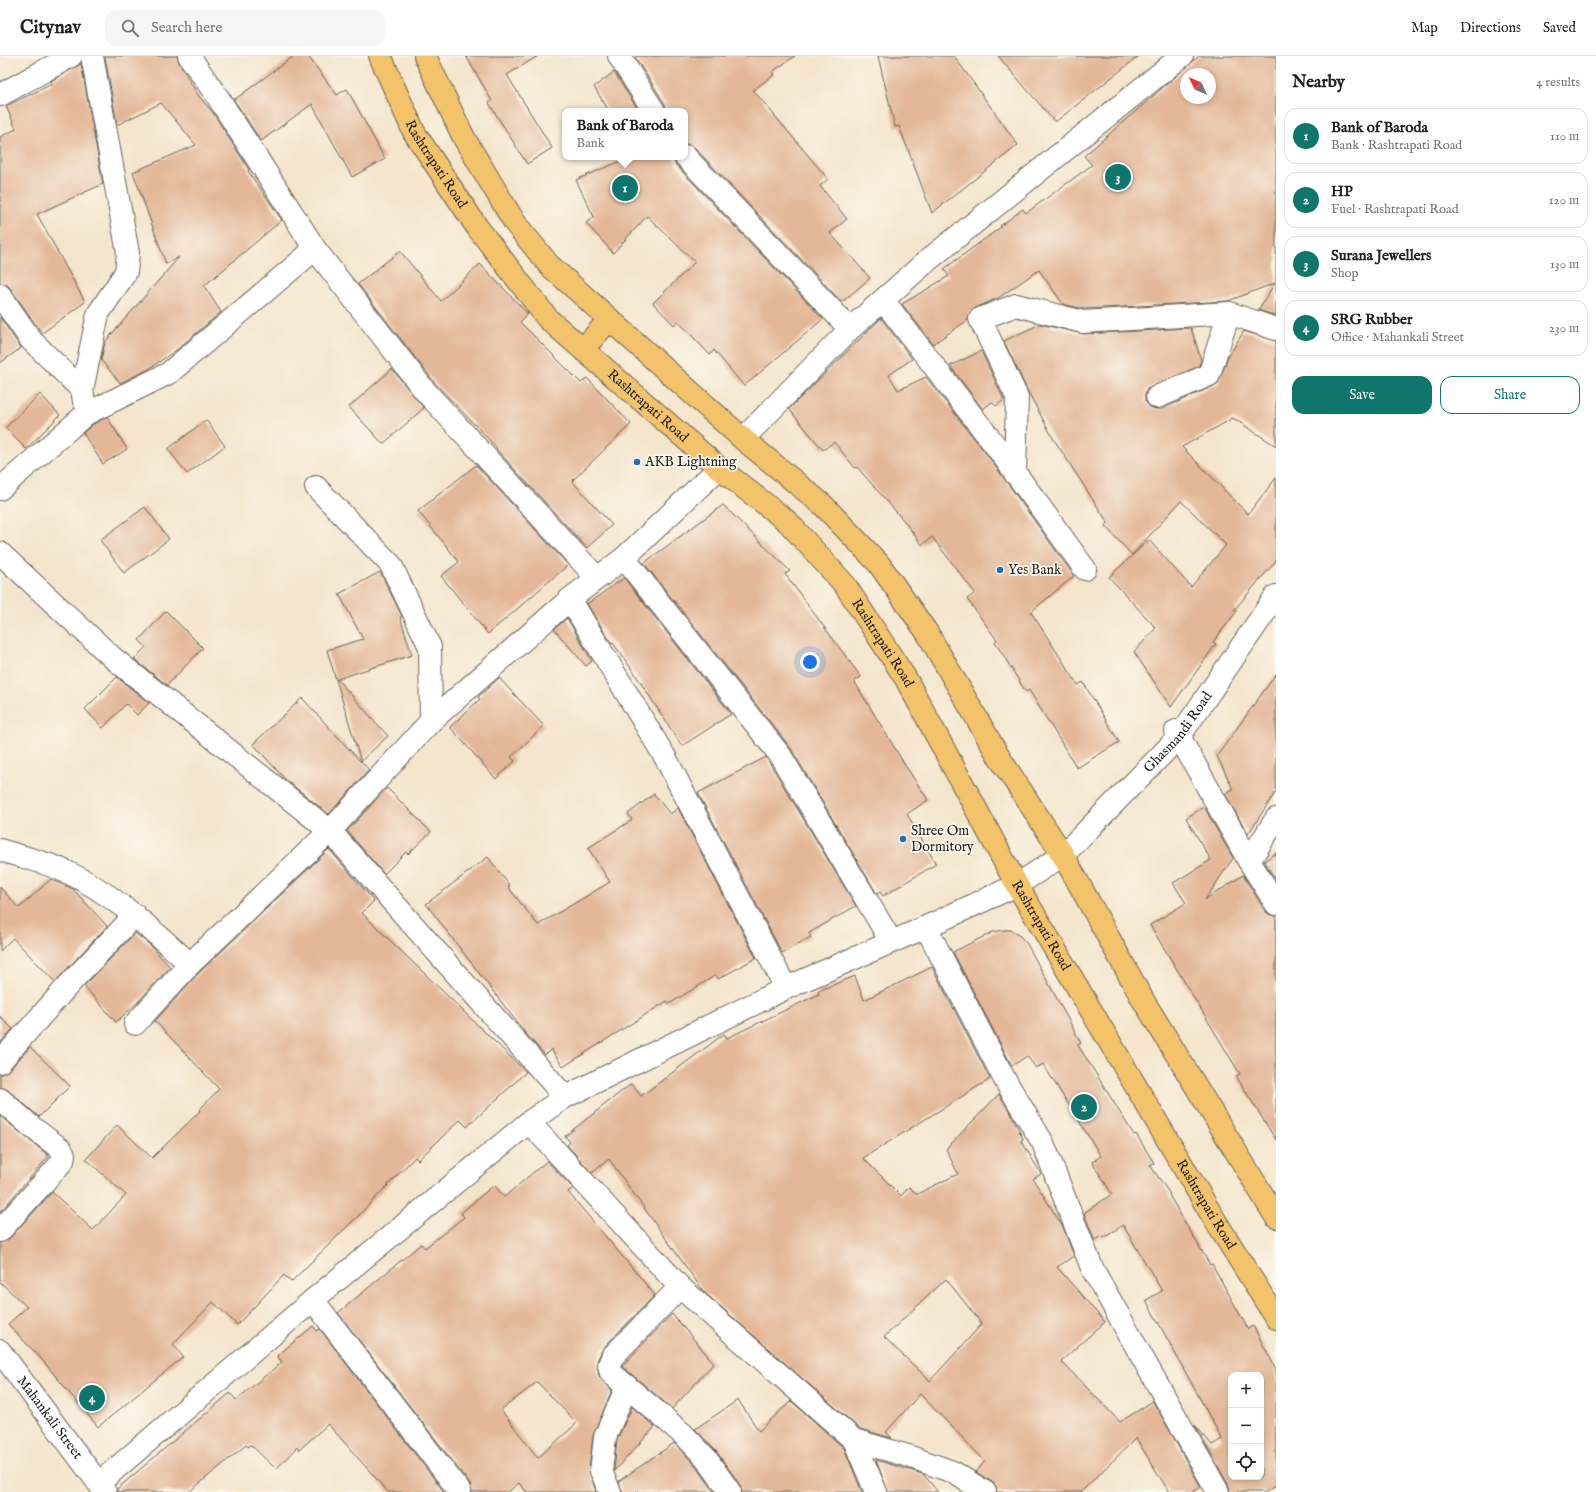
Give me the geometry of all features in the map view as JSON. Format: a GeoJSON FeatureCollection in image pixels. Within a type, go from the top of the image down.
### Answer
{"type":"FeatureCollection","features":[{"type":"Feature","properties":{"kind":"main road","name":"Rashtrapati Road"},"geometry":{"type":"LineString","coordinates":[[380,56],[414,132],[477,227],[548,319],[719,468],[788,522],[845,585],[906,679],[1017,885],[1212,1217],[1276,1318]]}},
{"type":"Feature","properties":{"kind":"main road"},"geometry":{"type":"LineString","coordinates":[[425,56],[464,138],[515,223],[549,265],[743,439],[822,505],[879,564],[928,634],[999,756],[1063,855],[1143,1000],[1276,1217]]}},
{"type":"Feature","properties":{"kind":"main road"},"geometry":{"type":"LineString","coordinates":[[583,349],[609,320]]}},
{"type":"Feature","properties":{"kind":"street"},"geometry":{"type":"LineString","coordinates":[[0,95],[71,56]]}},
{"type":"Feature","properties":{"kind":"street"},"geometry":{"type":"LineString","coordinates":[[86,414],[82,390],[98,314],[126,272],[128,253],[92,56]]}},
{"type":"Feature","properties":{"kind":"street"},"geometry":{"type":"LineString","coordinates":[[189,56],[227,111],[315,249],[425,391],[597,578]]}},
{"type":"Feature","properties":{"kind":"street"},"geometry":{"type":"LineString","coordinates":[[619,56],[652,108]]}},
{"type":"Feature","properties":{"kind":"street"},"geometry":{"type":"LineString","coordinates":[[743,439],[850,329],[926,261],[1182,56]]}},
{"type":"Feature","properties":{"kind":"street"},"geometry":{"type":"LineString","coordinates":[[688,159],[850,329]]}},
{"type":"Feature","properties":{"kind":"street"},"geometry":{"type":"LineString","coordinates":[[0,489],[86,414],[169,373],[315,249]]}},
{"type":"Feature","properties":{"kind":"street"},"geometry":{"type":"LineString","coordinates":[[0,295],[31,340],[82,390]]}},
{"type":"Feature","properties":{"kind":"street"},"geometry":{"type":"LineString","coordinates":[[883,300],[1085,569]]}},
{"type":"Feature","properties":{"kind":"street"},"geometry":{"type":"LineString","coordinates":[[1015,474],[1017,397],[980,319],[1016,305],[1084,322],[1230,313],[1276,329]]}},
{"type":"Feature","properties":{"kind":"street"},"geometry":{"type":"LineString","coordinates":[[1157,397],[1209,375],[1230,313]]}},
{"type":"Feature","properties":{"kind":"street"},"geometry":{"type":"LineString","coordinates":[[135,1024],[190,964],[330,831],[431,721],[570,599],[624,558],[719,468]]}},
{"type":"Feature","properties":{"kind":"street"},"geometry":{"type":"LineString","coordinates":[[316,487],[392,565],[430,647],[431,721]]}},
{"type":"Feature","properties":{"kind":"street"},"geometry":{"type":"LineString","coordinates":[[0,553],[113,658],[330,831],[565,1097]]}},
{"type":"Feature","properties":{"kind":"street"},"geometry":{"type":"LineString","coordinates":[[624,558],[780,755],[891,941]]}},
{"type":"Feature","properties":{"kind":"street","name":"Ghasmandi Road"},"geometry":{"type":"LineString","coordinates":[[98,1489],[313,1300],[529,1122],[565,1097],[786,988],[926,927],[1017,885],[1063,855],[1177,734],[1276,596]]}},
{"type":"Feature","properties":{"kind":"street"},"geometry":{"type":"LineString","coordinates":[[570,599],[664,757],[786,988]]}},
{"type":"Feature","properties":{"kind":"street"},"geometry":{"type":"LineString","coordinates":[[1177,734],[1249,861],[1276,904]]}},
{"type":"Feature","properties":{"kind":"street"},"geometry":{"type":"LineString","coordinates":[[1249,861],[1276,819]]}},
{"type":"Feature","properties":{"kind":"street"},"geometry":{"type":"LineString","coordinates":[[0,850],[67,872],[135,915],[190,964]]}},
{"type":"Feature","properties":{"kind":"street"},"geometry":{"type":"LineString","coordinates":[[0,1062],[72,981],[135,915]]}},
{"type":"Feature","properties":{"kind":"street"},"geometry":{"type":"LineString","coordinates":[[926,927],[1005,1080],[1042,1143],[1092,1268],[1218,1492]]}},
{"type":"Feature","properties":{"kind":"street"},"geometry":{"type":"LineString","coordinates":[[0,1099],[33,1128],[61,1149],[64,1155],[63,1161],[0,1231]]}},
{"type":"Feature","properties":{"kind":"street"},"geometry":{"type":"LineString","coordinates":[[529,1122],[680,1287],[854,1440],[946,1469],[985,1492]]}},
{"type":"Feature","properties":{"kind":"street"},"geometry":{"type":"LineString","coordinates":[[680,1287],[612,1357],[609,1365],[611,1373],[684,1435],[706,1458],[730,1492]]}},
{"type":"Feature","properties":{"kind":"street"},"geometry":{"type":"LineString","coordinates":[[313,1300],[460,1492]]}},
{"type":"Feature","properties":{"kind":"street","name":"Mahankali Street"},"geometry":{"type":"LineString","coordinates":[[0,1351],[98,1489]]}},
{"type":"Feature","properties":{"kind":"street"},"geometry":{"type":"LineString","coordinates":[[610,1492],[601,1471],[605,1437],[627,1386]]}},
{"type":"Feature","properties":{"kind":"street"},"geometry":{"type":"LineString","coordinates":[[854,1440],[876,1492]]}},
{"type":"Feature","properties":{"kind":"building"},"geometry":{"type":"Polygon","coordinates":[[[105,56],[177,56],[179,63],[198,95],[214,114],[249,170],[248,171],[282,220],[204,286],[221,312],[175,351],[147,370],[120,383],[101,360],[105,342],[179,257],[166,264],[133,172],[196,145],[161,103],[117,125],[105,56]]]}},
{"type":"Feature","properties":{"kind":"building"},"geometry":{"type":"Polygon","coordinates":[[[294,56],[308,56],[337,95],[347,89],[385,159],[352,177],[312,104],[261,141],[234,100],[294,56]]]}},
{"type":"Feature","properties":{"kind":"building"},"geometry":{"type":"Polygon","coordinates":[[[466,56],[538,56],[507,75],[552,148],[527,164],[489,103],[492,101],[466,56]]]}},
{"type":"Feature","properties":{"kind":"building"},"geometry":{"type":"Polygon","coordinates":[[[795,56],[772,72],[774,75],[753,90],[828,179],[820,186],[847,219],[830,233],[870,278],[842,302],[694,147],[688,145],[688,108],[666,108],[665,104],[635,57],[795,56]]]}},
{"type":"Feature","properties":{"kind":"building"},"geometry":{"type":"Polygon","coordinates":[[[878,56],[954,56],[1018,145],[932,213],[899,126],[895,127],[878,56]]]}},
{"type":"Feature","properties":{"kind":"building"},"geometry":{"type":"Polygon","coordinates":[[[998,56],[1139,56],[1055,122],[998,56]]]}},
{"type":"Feature","properties":{"kind":"building"},"geometry":{"type":"Polygon","coordinates":[[[1199,56],[1276,56],[1276,316],[1258,310],[1275,283],[1228,301],[1084,309],[1063,304],[1039,270],[998,298],[975,308],[970,312],[968,320],[933,344],[902,304],[949,276],[944,269],[1023,209],[1026,213],[1092,165],[1084,156],[1180,73],[1180,104],[1216,104],[1216,68],[1185,68],[1199,56]]]}},
{"type":"Feature","properties":{"kind":"building"},"geometry":{"type":"Polygon","coordinates":[[[81,64],[103,184],[37,214],[85,302],[42,333],[10,288],[6,284],[0,283],[0,137],[16,129],[6,106],[52,84],[51,81],[81,64]]]}},
{"type":"Feature","properties":{"kind":"building"},"geometry":{"type":"Polygon","coordinates":[[[614,72],[637,108],[607,108],[594,87],[614,72]]]}},
{"type":"Feature","properties":{"kind":"building"},"geometry":{"type":"Polygon","coordinates":[[[623,160],[674,160],[676,165],[823,319],[744,386],[714,350],[710,355],[678,321],[674,325],[653,303],[695,262],[647,216],[613,253],[586,223],[594,217],[576,180],[623,160]]]}},
{"type":"Feature","properties":{"kind":"building"},"geometry":{"type":"Polygon","coordinates":[[[400,251],[441,301],[480,264],[528,314],[520,322],[581,383],[587,378],[631,424],[572,481],[612,525],[587,548],[496,449],[497,448],[435,383],[358,284],[400,251]]]}},
{"type":"Feature","properties":{"kind":"building"},"geometry":{"type":"Polygon","coordinates":[[[0,317],[21,348],[0,363],[0,317]]]}},
{"type":"Feature","properties":{"kind":"building"},"geometry":{"type":"Polygon","coordinates":[[[881,318],[912,359],[889,375],[898,390],[926,377],[988,456],[1074,576],[1031,612],[1078,685],[1083,682],[1119,742],[1077,768],[1029,690],[1026,692],[995,642],[997,640],[967,599],[975,593],[932,537],[922,545],[904,521],[857,467],[855,468],[834,442],[823,450],[789,409],[881,318]]]}},
{"type":"Feature","properties":{"kind":"building"},"geometry":{"type":"Polygon","coordinates":[[[1040,324],[1084,334],[1191,328],[1201,360],[1199,366],[1147,389],[1145,401],[1150,407],[1156,409],[1162,409],[1218,384],[1228,357],[1244,331],[1276,341],[1276,446],[1233,418],[1182,447],[1248,514],[1276,478],[1276,561],[1234,610],[1237,611],[1213,642],[1216,644],[1171,707],[1134,652],[1156,628],[1109,577],[1149,540],[1191,587],[1226,545],[1181,501],[1132,555],[1105,526],[1108,523],[1053,438],[1027,390],[1004,341],[1040,324]]]}},
{"type":"Feature","properties":{"kind":"building"},"geometry":{"type":"Polygon","coordinates":[[[981,351],[1004,400],[996,406],[992,402],[983,409],[950,366],[981,351]]]}},
{"type":"Feature","properties":{"kind":"building"},"geometry":{"type":"Polygon","coordinates":[[[392,369],[424,408],[383,444],[349,407],[392,369]]]}},
{"type":"Feature","properties":{"kind":"building"},"geometry":{"type":"Polygon","coordinates":[[[40,394],[60,415],[26,449],[5,428],[40,394]]]}},
{"type":"Feature","properties":{"kind":"building"},"geometry":{"type":"Polygon","coordinates":[[[107,417],[127,449],[103,464],[83,433],[93,424],[107,417]]]}},
{"type":"Feature","properties":{"kind":"building"},"geometry":{"type":"Polygon","coordinates":[[[206,420],[225,446],[187,474],[168,449],[206,420]]]}},
{"type":"Feature","properties":{"kind":"building"},"geometry":{"type":"Polygon","coordinates":[[[476,465],[568,565],[488,634],[441,576],[459,562],[418,511],[476,465]]]}},
{"type":"Feature","properties":{"kind":"building"},"geometry":{"type":"Polygon","coordinates":[[[723,505],[790,571],[785,574],[861,677],[854,681],[928,800],[907,814],[936,864],[883,896],[880,892],[877,894],[790,747],[644,563],[723,505]]]}},
{"type":"Feature","properties":{"kind":"building"},"geometry":{"type":"Polygon","coordinates":[[[145,507],[169,539],[124,573],[100,540],[145,507]]]}},
{"type":"Feature","properties":{"kind":"building"},"geometry":{"type":"Polygon","coordinates":[[[380,572],[402,616],[400,617],[412,655],[337,679],[388,736],[361,761],[369,770],[329,814],[286,780],[253,744],[302,698],[361,762],[327,650],[363,639],[339,594],[380,572]]]}},
{"type":"Feature","properties":{"kind":"building"},"geometry":{"type":"Polygon","coordinates":[[[624,578],[731,714],[682,746],[633,671],[613,643],[612,644],[587,604],[624,578]]]}},
{"type":"Feature","properties":{"kind":"building"},"geometry":{"type":"Polygon","coordinates":[[[166,611],[203,648],[167,685],[134,659],[146,647],[139,640],[166,611]]]}},
{"type":"Feature","properties":{"kind":"building"},"geometry":{"type":"Polygon","coordinates":[[[567,618],[592,661],[586,666],[554,629],[567,618]]]}},
{"type":"Feature","properties":{"kind":"building"},"geometry":{"type":"Polygon","coordinates":[[[1276,674],[1276,792],[1248,834],[1225,794],[1233,789],[1217,756],[1276,674]]]}},
{"type":"Feature","properties":{"kind":"building"},"geometry":{"type":"Polygon","coordinates":[[[117,677],[149,703],[137,715],[126,704],[103,728],[85,709],[117,677]]]}},
{"type":"Feature","properties":{"kind":"building"},"geometry":{"type":"Polygon","coordinates":[[[499,678],[544,726],[511,757],[515,761],[496,779],[450,727],[480,699],[478,697],[499,678]]]}},
{"type":"Feature","properties":{"kind":"building"},"geometry":{"type":"Polygon","coordinates":[[[766,757],[856,906],[809,933],[811,937],[782,953],[698,793],[766,757]]]}},
{"type":"Feature","properties":{"kind":"building"},"geometry":{"type":"Polygon","coordinates":[[[387,788],[431,832],[408,854],[406,852],[384,874],[347,831],[387,788]]]}},
{"type":"Feature","properties":{"kind":"building"},"geometry":{"type":"Polygon","coordinates":[[[654,794],[670,814],[678,808],[756,958],[718,979],[716,975],[669,1004],[667,1001],[563,1067],[551,1049],[545,1055],[526,1034],[426,904],[488,857],[510,886],[508,887],[538,925],[610,882],[588,848],[632,820],[628,814],[654,794]]]}},
{"type":"Feature","properties":{"kind":"building"},"geometry":{"type":"Polygon","coordinates":[[[1204,807],[1233,858],[1205,900],[1243,875],[1265,911],[1270,915],[1276,916],[1276,1140],[1236,1076],[1240,1074],[1150,925],[1186,903],[1173,883],[1211,860],[1186,818],[1204,807]]]}},
{"type":"Feature","properties":{"kind":"building"},"geometry":{"type":"Polygon","coordinates":[[[329,849],[374,901],[362,913],[526,1072],[467,1127],[460,1120],[418,1160],[415,1157],[291,1282],[284,1275],[237,1325],[213,1302],[173,1344],[183,1357],[98,1427],[43,1361],[8,1324],[27,1307],[0,1282],[0,1243],[9,1239],[52,1192],[93,1230],[126,1195],[86,1159],[117,1125],[152,1158],[200,1111],[199,1110],[219,1089],[155,1021],[199,973],[329,849]]]}},
{"type":"Feature","properties":{"kind":"building"},"geometry":{"type":"Polygon","coordinates":[[[1276,853],[1276,880],[1264,861],[1276,853]]]}},
{"type":"Feature","properties":{"kind":"building"},"geometry":{"type":"Polygon","coordinates":[[[51,879],[73,889],[107,926],[55,982],[13,938],[0,951],[0,887],[19,908],[51,879]]]}},
{"type":"Feature","properties":{"kind":"building"},"geometry":{"type":"Polygon","coordinates":[[[1004,930],[1011,930],[1020,936],[1027,944],[1081,1043],[1078,1045],[1134,1135],[1136,1134],[1154,1163],[1150,1165],[1170,1194],[1169,1195],[1210,1265],[1212,1264],[1248,1329],[1253,1326],[1276,1369],[1276,1486],[1266,1492],[1230,1492],[1229,1486],[1195,1425],[1212,1445],[1222,1439],[1146,1300],[1162,1291],[1123,1225],[1104,1238],[1102,1236],[1095,1241],[1084,1213],[1112,1194],[1092,1162],[1101,1156],[1043,1064],[1036,1068],[1027,1056],[1012,1066],[953,952],[993,932],[1004,930]]]}},
{"type":"Feature","properties":{"kind":"building"},"geometry":{"type":"Polygon","coordinates":[[[135,933],[151,946],[170,967],[137,1003],[116,1022],[84,986],[135,933]]]}},
{"type":"Feature","properties":{"kind":"building"},"geometry":{"type":"Polygon","coordinates":[[[932,967],[990,1079],[863,1158],[901,1196],[909,1187],[917,1194],[958,1174],[946,1149],[999,1094],[1012,1115],[1023,1139],[1021,1140],[1041,1174],[1033,1179],[1063,1227],[1074,1256],[1057,1267],[1105,1322],[1061,1361],[1120,1422],[1153,1401],[1201,1487],[1193,1492],[1169,1492],[1136,1438],[1081,1492],[997,1492],[996,1486],[992,1482],[976,1472],[985,1461],[920,1394],[886,1432],[892,1438],[860,1429],[704,1292],[609,1159],[592,1173],[567,1145],[570,1142],[565,1136],[631,1084],[641,1096],[724,1034],[727,1038],[819,994],[818,991],[855,976],[864,1000],[932,967]],[[946,1279],[884,1337],[930,1381],[982,1324],[946,1279]]]}},
{"type":"Feature","properties":{"kind":"building"},"geometry":{"type":"Polygon","coordinates":[[[0,1016],[13,1029],[0,1043],[0,1016]]]}},
{"type":"Feature","properties":{"kind":"building"},"geometry":{"type":"Polygon","coordinates":[[[30,1047],[70,1086],[39,1117],[8,1090],[0,1087],[0,1074],[9,1070],[30,1047]]]}},
{"type":"Feature","properties":{"kind":"building"},"geometry":{"type":"Polygon","coordinates":[[[0,1116],[49,1156],[0,1212],[0,1116]]]}},
{"type":"Feature","properties":{"kind":"building"},"geometry":{"type":"Polygon","coordinates":[[[547,1161],[573,1188],[568,1192],[655,1295],[603,1348],[597,1361],[599,1376],[612,1390],[593,1436],[589,1470],[596,1492],[527,1492],[519,1483],[508,1492],[472,1492],[470,1484],[338,1313],[421,1244],[425,1248],[464,1217],[461,1213],[494,1185],[504,1197],[547,1161]],[[537,1382],[501,1410],[538,1458],[577,1423],[537,1382]]]}},
{"type":"Feature","properties":{"kind":"building"},"geometry":{"type":"Polygon","coordinates":[[[672,1314],[714,1363],[672,1409],[622,1366],[672,1314]]]}},
{"type":"Feature","properties":{"kind":"building"},"geometry":{"type":"Polygon","coordinates":[[[313,1326],[317,1331],[320,1329],[444,1492],[388,1492],[328,1424],[299,1450],[297,1447],[276,1469],[251,1445],[248,1447],[246,1445],[189,1492],[117,1492],[117,1489],[230,1393],[236,1400],[282,1362],[277,1356],[313,1326]]]}},
{"type":"Feature","properties":{"kind":"building"},"geometry":{"type":"Polygon","coordinates":[[[738,1400],[759,1431],[791,1401],[844,1448],[862,1492],[742,1492],[740,1485],[716,1451],[695,1429],[738,1400]]]}},
{"type":"Feature","properties":{"kind":"building"},"geometry":{"type":"Polygon","coordinates":[[[632,1407],[655,1427],[614,1471],[617,1440],[632,1407]]]}},
{"type":"Feature","properties":{"kind":"building"},"geometry":{"type":"Polygon","coordinates":[[[674,1443],[696,1466],[715,1492],[622,1492],[619,1481],[674,1443]]]}},
{"type":"Feature","properties":{"kind":"building"},"geometry":{"type":"Polygon","coordinates":[[[876,1460],[923,1474],[938,1492],[888,1492],[876,1460]]]}},
{"type":"Feature","properties":{"kind":"place","name":"Surana Jewellers"},"geometry":{"type":"Point","coordinates":[1118,177]}},
{"type":"Feature","properties":{"kind":"place","name":"Bank of Baroda"},"geometry":{"type":"Point","coordinates":[625,188]}},
{"type":"Feature","properties":{"kind":"place","name":"AKB Lightning"},"geometry":{"type":"Point","coordinates":[637,462]}},
{"type":"Feature","properties":{"kind":"place","name":"Yes Bank"},"geometry":{"type":"Point","coordinates":[1000,570]}},
{"type":"Feature","properties":{"kind":"place","name":"Shree Om Dormitory"},"geometry":{"type":"Point","coordinates":[903,839]}},
{"type":"Feature","properties":{"kind":"place","name":"HP"},"geometry":{"type":"Point","coordinates":[1084,1107]}},
{"type":"Feature","properties":{"kind":"place","name":"SRG Rubber"},"geometry":{"type":"Point","coordinates":[92,1398]}}]}
